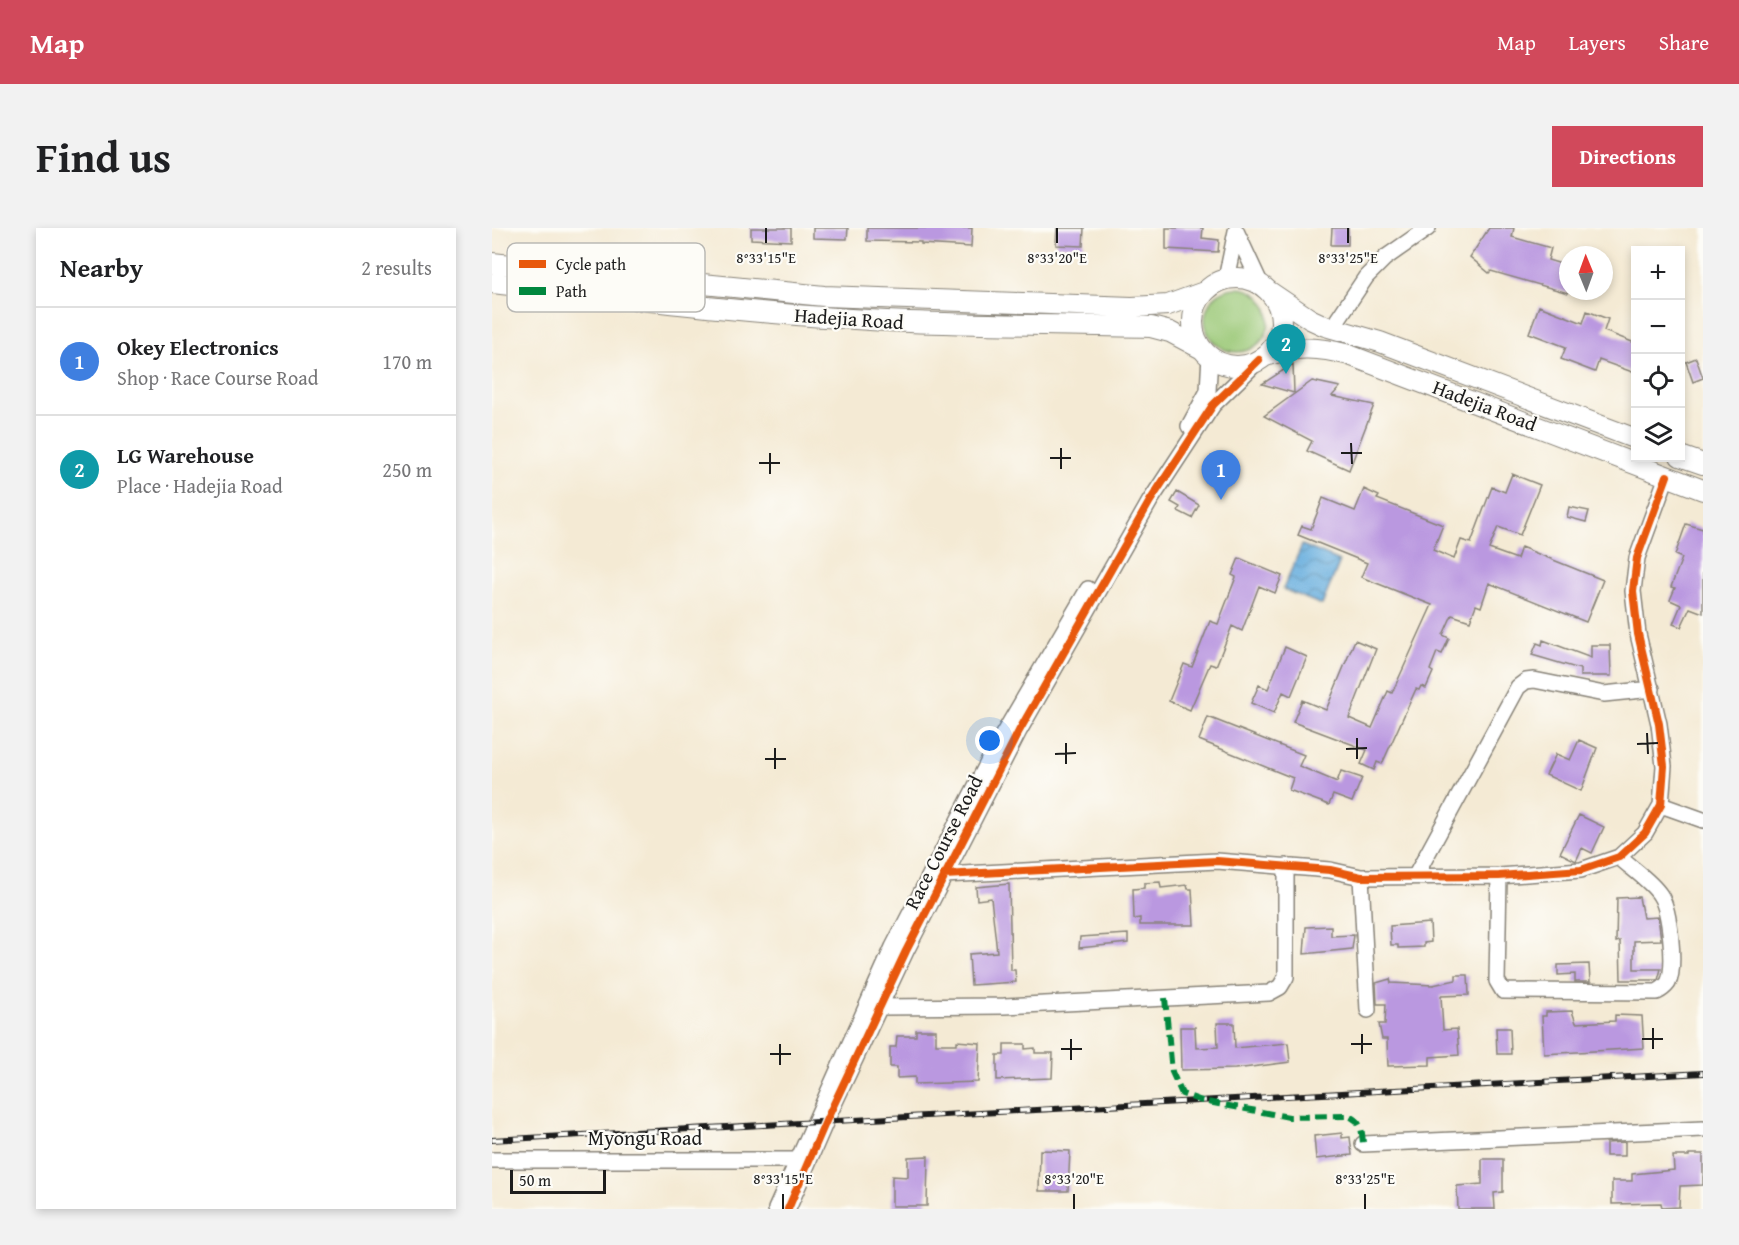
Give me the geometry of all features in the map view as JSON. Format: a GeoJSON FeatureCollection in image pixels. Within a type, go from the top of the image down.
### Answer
{"type":"FeatureCollection","features":[{"type":"Feature","properties":{"kind":"main road","name":"Hadejia Road"},"geometry":{"type":"LineString","coordinates":[[492,263],[507,265]]}},
{"type":"Feature","properties":{"kind":"main road"},"geometry":{"type":"LineString","coordinates":[[1238,278],[1265,288],[1278,304],[1280,326],[1274,346],[1261,358],[1235,366],[1223,363],[1206,353],[1195,336],[1192,320],[1196,305],[1204,292],[1226,279],[1238,278]]}},
{"type":"Feature","properties":{"kind":"main road","name":"Hadejia Road"},"geometry":{"type":"LineString","coordinates":[[492,282],[507,284]]}},
{"type":"Feature","properties":{"kind":"main road","name":"Hadejia Road"},"geometry":{"type":"LineString","coordinates":[[705,286],[891,300],[1132,307],[1168,304],[1204,292]]}},
{"type":"Feature","properties":{"kind":"main road","name":"Hadejia Road"},"geometry":{"type":"LineString","coordinates":[[1265,288],[1310,320],[1380,342],[1631,437]]}},
{"type":"Feature","properties":{"kind":"main road","name":"Hadejia Road"},"geometry":{"type":"LineString","coordinates":[[705,306],[909,322],[1151,327],[1185,338],[1206,353]]}},
{"type":"Feature","properties":{"kind":"main road","name":"Hadejia Road"},"geometry":{"type":"LineString","coordinates":[[1261,358],[1286,349],[1308,346],[1349,355],[1703,490]]}},
{"type":"Feature","properties":{"kind":"main road"},"geometry":{"type":"LineString","coordinates":[[1685,458],[1703,464]]}},
{"type":"Feature","properties":{"kind":"street"},"geometry":{"type":"LineString","coordinates":[[1332,328],[1366,277],[1385,258],[1428,228]]}},
{"type":"Feature","properties":{"kind":"street"},"geometry":{"type":"LineString","coordinates":[[1226,279],[1237,230]]}},
{"type":"Feature","properties":{"kind":"street"},"geometry":{"type":"LineString","coordinates":[[1237,230],[1265,288]]}},
{"type":"Feature","properties":{"kind":"street","name":"Race Course Road"},"geometry":{"type":"LineString","coordinates":[[788,1209],[804,1160],[888,957],[998,743],[1076,609],[1204,401],[1208,391],[1206,353]]}},
{"type":"Feature","properties":{"kind":"street","name":"Race Course Road"},"geometry":{"type":"LineString","coordinates":[[776,1209],[804,1160],[1019,730],[1150,501],[1213,405],[1261,358]]}},
{"type":"Feature","properties":{"kind":"street"},"geometry":{"type":"LineString","coordinates":[[944,876],[1218,861],[1286,866],[1361,877],[1499,876],[1581,870],[1619,857],[1645,833],[1661,805],[1664,766],[1652,689],[1638,634],[1633,591],[1637,558],[1667,476]]}},
{"type":"Feature","properties":{"kind":"street"},"geometry":{"type":"LineString","coordinates":[[1416,875],[1513,695],[1526,681],[1534,680],[1604,694],[1652,689]]}},
{"type":"Feature","properties":{"kind":"street"},"geometry":{"type":"LineString","coordinates":[[1661,805],[1703,820]]}},
{"type":"Feature","properties":{"kind":"street"},"geometry":{"type":"LineString","coordinates":[[1499,876],[1497,981],[1503,991],[1657,992],[1668,982],[1671,972],[1669,918],[1666,904],[1659,893],[1619,857]]}},
{"type":"Feature","properties":{"kind":"street"},"geometry":{"type":"LineString","coordinates":[[879,1007],[1004,1006],[1269,993],[1280,987],[1286,976],[1286,866]]}},
{"type":"Feature","properties":{"kind":"street"},"geometry":{"type":"LineString","coordinates":[[1361,877],[1368,1010]]}},
{"type":"Feature","properties":{"kind":"street"},"geometry":{"type":"LineString","coordinates":[[1363,1144],[1703,1129]]}},
{"type":"Feature","properties":{"kind":"street","name":"Myongu Road"},"geometry":{"type":"LineString","coordinates":[[492,1160],[804,1160]]}},
{"type":"Feature","properties":{"kind":"green space"},"geometry":{"type":"Polygon","coordinates":[[[1237,288],[1255,294],[1263,302],[1269,320],[1263,338],[1255,346],[1237,352],[1219,346],[1211,338],[1205,320],[1211,302],[1219,294],[1237,288]]]}},
{"type":"Feature","properties":{"kind":"water"},"geometry":{"type":"Polygon","coordinates":[[[1302,545],[1340,561],[1322,605],[1283,589],[1302,545]]]}},
{"type":"Feature","properties":{"kind":"building"},"geometry":{"type":"Polygon","coordinates":[[[751,228],[791,228],[791,241],[751,239],[751,228]]]}},
{"type":"Feature","properties":{"kind":"building"},"geometry":{"type":"Polygon","coordinates":[[[813,228],[848,228],[847,239],[813,238],[813,228]]]}},
{"type":"Feature","properties":{"kind":"building"},"geometry":{"type":"Polygon","coordinates":[[[867,228],[972,228],[971,247],[921,244],[921,242],[867,241],[867,228]]]}},
{"type":"Feature","properties":{"kind":"building"},"geometry":{"type":"Polygon","coordinates":[[[1057,228],[1084,228],[1083,246],[1056,245],[1057,228]]]}},
{"type":"Feature","properties":{"kind":"building"},"geometry":{"type":"Polygon","coordinates":[[[1166,228],[1203,228],[1202,238],[1219,240],[1218,252],[1166,249],[1166,228]]]}},
{"type":"Feature","properties":{"kind":"building"},"geometry":{"type":"Polygon","coordinates":[[[1332,228],[1348,228],[1348,245],[1331,245],[1332,228]]]}},
{"type":"Feature","properties":{"kind":"building"},"geometry":{"type":"Polygon","coordinates":[[[1489,228],[1514,228],[1512,237],[1551,248],[1548,260],[1559,263],[1559,290],[1491,271],[1489,273],[1470,257],[1489,228]]]}},
{"type":"Feature","properties":{"kind":"building"},"geometry":{"type":"Polygon","coordinates":[[[1539,306],[1583,323],[1587,311],[1608,319],[1604,331],[1631,341],[1631,372],[1599,360],[1595,372],[1561,359],[1566,347],[1529,333],[1539,306]]]}},
{"type":"Feature","properties":{"kind":"building"},"geometry":{"type":"Polygon","coordinates":[[[1696,358],[1703,378],[1693,382],[1686,362],[1696,358]]]}},
{"type":"Feature","properties":{"kind":"building"},"geometry":{"type":"Polygon","coordinates":[[[1293,364],[1294,393],[1262,384],[1293,364]]]}},
{"type":"Feature","properties":{"kind":"building"},"geometry":{"type":"Polygon","coordinates":[[[1312,381],[1340,387],[1332,396],[1374,405],[1349,470],[1307,451],[1312,441],[1264,416],[1312,381]]]}},
{"type":"Feature","properties":{"kind":"building"},"geometry":{"type":"Polygon","coordinates":[[[1512,474],[1540,485],[1520,535],[1498,527],[1489,549],[1517,559],[1521,547],[1603,580],[1586,622],[1489,583],[1481,607],[1476,605],[1470,621],[1452,615],[1443,635],[1449,638],[1442,654],[1437,652],[1430,670],[1433,672],[1426,688],[1421,686],[1419,690],[1416,689],[1382,764],[1377,762],[1374,770],[1361,764],[1367,750],[1293,722],[1302,700],[1326,710],[1355,640],[1376,649],[1349,718],[1372,728],[1388,691],[1392,693],[1432,605],[1361,577],[1367,563],[1298,535],[1302,526],[1311,529],[1323,498],[1355,511],[1364,489],[1379,496],[1377,499],[1443,525],[1433,550],[1454,559],[1461,540],[1471,543],[1492,487],[1505,492],[1512,474]]]}},
{"type":"Feature","properties":{"kind":"building"},"geometry":{"type":"Polygon","coordinates":[[[1177,492],[1199,505],[1192,518],[1178,511],[1180,507],[1171,502],[1177,492]]]}},
{"type":"Feature","properties":{"kind":"building"},"geometry":{"type":"Polygon","coordinates":[[[1569,507],[1589,511],[1586,522],[1567,517],[1569,507]]]}},
{"type":"Feature","properties":{"kind":"building"},"geometry":{"type":"Polygon","coordinates":[[[1686,524],[1703,529],[1703,613],[1690,608],[1681,627],[1673,624],[1681,605],[1670,600],[1675,588],[1671,587],[1682,558],[1675,555],[1686,524]]]}},
{"type":"Feature","properties":{"kind":"building"},"geometry":{"type":"Polygon","coordinates":[[[1239,558],[1282,576],[1275,593],[1259,586],[1242,631],[1232,626],[1216,666],[1210,664],[1190,710],[1169,701],[1184,664],[1192,667],[1210,621],[1218,624],[1236,577],[1232,575],[1239,558]]]}},
{"type":"Feature","properties":{"kind":"building"},"geometry":{"type":"Polygon","coordinates":[[[1543,640],[1591,658],[1591,645],[1610,645],[1611,676],[1580,676],[1580,669],[1532,655],[1537,643],[1542,645],[1543,640]]]}},
{"type":"Feature","properties":{"kind":"building"},"geometry":{"type":"Polygon","coordinates":[[[1285,647],[1307,657],[1291,696],[1283,692],[1274,713],[1251,703],[1259,685],[1268,689],[1285,647]]]}},
{"type":"Feature","properties":{"kind":"building"},"geometry":{"type":"Polygon","coordinates":[[[1208,717],[1304,755],[1299,766],[1337,782],[1341,771],[1362,778],[1352,802],[1333,795],[1329,805],[1289,790],[1293,778],[1199,740],[1208,717]]]}},
{"type":"Feature","properties":{"kind":"building"},"geometry":{"type":"Polygon","coordinates":[[[1579,740],[1597,748],[1581,791],[1546,775],[1556,754],[1570,760],[1579,740]]]}},
{"type":"Feature","properties":{"kind":"building"},"geometry":{"type":"Polygon","coordinates":[[[1579,815],[1604,827],[1592,853],[1582,848],[1576,861],[1560,853],[1579,815]]]}},
{"type":"Feature","properties":{"kind":"building"},"geometry":{"type":"Polygon","coordinates":[[[1160,882],[1161,888],[1187,885],[1188,889],[1192,889],[1194,925],[1140,925],[1140,918],[1134,919],[1133,889],[1144,888],[1144,883],[1160,882]]]}},
{"type":"Feature","properties":{"kind":"building"},"geometry":{"type":"Polygon","coordinates":[[[1009,884],[1011,970],[1015,970],[1016,982],[971,985],[969,954],[997,952],[991,898],[977,900],[976,887],[1009,884]]]}},
{"type":"Feature","properties":{"kind":"building"},"geometry":{"type":"Polygon","coordinates":[[[1639,897],[1643,918],[1658,917],[1661,940],[1634,941],[1634,969],[1661,969],[1658,980],[1621,980],[1620,941],[1616,942],[1617,898],[1639,897]]]}},
{"type":"Feature","properties":{"kind":"building"},"geometry":{"type":"Polygon","coordinates":[[[1430,923],[1431,942],[1424,943],[1424,947],[1398,948],[1398,945],[1391,945],[1390,926],[1430,923]]]}},
{"type":"Feature","properties":{"kind":"building"},"geometry":{"type":"Polygon","coordinates":[[[1331,926],[1331,936],[1354,935],[1352,949],[1304,954],[1306,927],[1331,926]]]}},
{"type":"Feature","properties":{"kind":"building"},"geometry":{"type":"Polygon","coordinates":[[[1128,934],[1128,943],[1079,948],[1080,937],[1128,934]]]}},
{"type":"Feature","properties":{"kind":"building"},"geometry":{"type":"Polygon","coordinates":[[[1589,964],[1590,982],[1575,982],[1575,974],[1558,975],[1558,965],[1589,964]]]}},
{"type":"Feature","properties":{"kind":"building"},"geometry":{"type":"Polygon","coordinates":[[[1456,975],[1468,975],[1469,995],[1441,996],[1443,1030],[1457,1029],[1459,1055],[1430,1057],[1430,1065],[1388,1066],[1387,1039],[1382,1039],[1379,1024],[1385,1024],[1386,1004],[1377,1004],[1376,983],[1390,979],[1391,983],[1433,985],[1456,980],[1456,975]]]}},
{"type":"Feature","properties":{"kind":"building"},"geometry":{"type":"Polygon","coordinates":[[[1572,1011],[1576,1023],[1615,1021],[1615,1015],[1642,1016],[1644,1048],[1544,1054],[1542,1016],[1546,1016],[1546,1012],[1572,1011]]]}},
{"type":"Feature","properties":{"kind":"building"},"geometry":{"type":"Polygon","coordinates":[[[1217,1023],[1234,1023],[1235,1048],[1288,1043],[1290,1062],[1235,1069],[1181,1070],[1180,1027],[1195,1027],[1196,1048],[1218,1047],[1217,1023]]]}},
{"type":"Feature","properties":{"kind":"building"},"geometry":{"type":"Polygon","coordinates":[[[1496,1028],[1510,1028],[1511,1054],[1497,1054],[1496,1028]]]}},
{"type":"Feature","properties":{"kind":"building"},"geometry":{"type":"Polygon","coordinates":[[[916,1030],[936,1030],[936,1044],[957,1044],[957,1041],[980,1043],[978,1082],[915,1084],[915,1077],[897,1078],[897,1067],[890,1067],[890,1047],[896,1047],[897,1036],[916,1036],[916,1030]]]}},
{"type":"Feature","properties":{"kind":"building"},"geometry":{"type":"Polygon","coordinates":[[[1004,1044],[1025,1044],[1025,1049],[1035,1048],[1035,1053],[1053,1053],[1052,1078],[997,1080],[997,1055],[1004,1055],[1004,1044]]]}},
{"type":"Feature","properties":{"kind":"building"},"geometry":{"type":"Polygon","coordinates":[[[1342,1133],[1342,1138],[1350,1137],[1352,1155],[1316,1159],[1314,1136],[1342,1133]]]}},
{"type":"Feature","properties":{"kind":"building"},"geometry":{"type":"Polygon","coordinates":[[[1625,1142],[1625,1156],[1606,1156],[1606,1143],[1625,1142]]]}},
{"type":"Feature","properties":{"kind":"building"},"geometry":{"type":"Polygon","coordinates":[[[1040,1150],[1070,1151],[1068,1191],[1039,1191],[1040,1150]]]}},
{"type":"Feature","properties":{"kind":"building"},"geometry":{"type":"Polygon","coordinates":[[[1689,1154],[1703,1154],[1703,1185],[1680,1186],[1679,1207],[1662,1208],[1661,1203],[1612,1204],[1612,1181],[1632,1181],[1632,1174],[1674,1170],[1673,1156],[1689,1156],[1689,1154]]]}},
{"type":"Feature","properties":{"kind":"building"},"geometry":{"type":"Polygon","coordinates":[[[928,1156],[927,1206],[892,1206],[892,1176],[908,1177],[908,1157],[928,1156]]]}},
{"type":"Feature","properties":{"kind":"building"},"geometry":{"type":"Polygon","coordinates":[[[1482,1159],[1503,1159],[1503,1192],[1494,1193],[1495,1209],[1458,1209],[1457,1186],[1482,1184],[1482,1159]]]}},
{"type":"Feature","properties":{"kind":"railway"},"geometry":{"type":"LineString","coordinates":[[492,1140],[1703,1073]]}},
{"type":"Feature","properties":{"kind":"marked path"},"geometry":{"type":"LineString","coordinates":[[1165,998],[1172,1072],[1182,1094],[1202,1101],[1289,1117],[1349,1116],[1359,1124],[1363,1144]]}},
{"type":"Feature","properties":{"kind":"cycle path"},"geometry":{"type":"LineString","coordinates":[[788,1209],[826,1121],[906,951],[1019,731],[1150,501],[1213,405],[1259,360]]}},
{"type":"Feature","properties":{"kind":"cycle path"},"geometry":{"type":"LineString","coordinates":[[944,875],[1217,861],[1330,870],[1361,877],[1499,876],[1581,870],[1619,857],[1645,833],[1661,805],[1664,766],[1659,724],[1638,634],[1633,591],[1637,558],[1667,476]]}},
{"type":"Feature","properties":{"kind":"place","name":"LG Warehouse"},"geometry":{"type":"Point","coordinates":[1286,374]}},
{"type":"Feature","properties":{"kind":"place","name":"Okey Electronics"},"geometry":{"type":"Point","coordinates":[1221,500]}}]}
